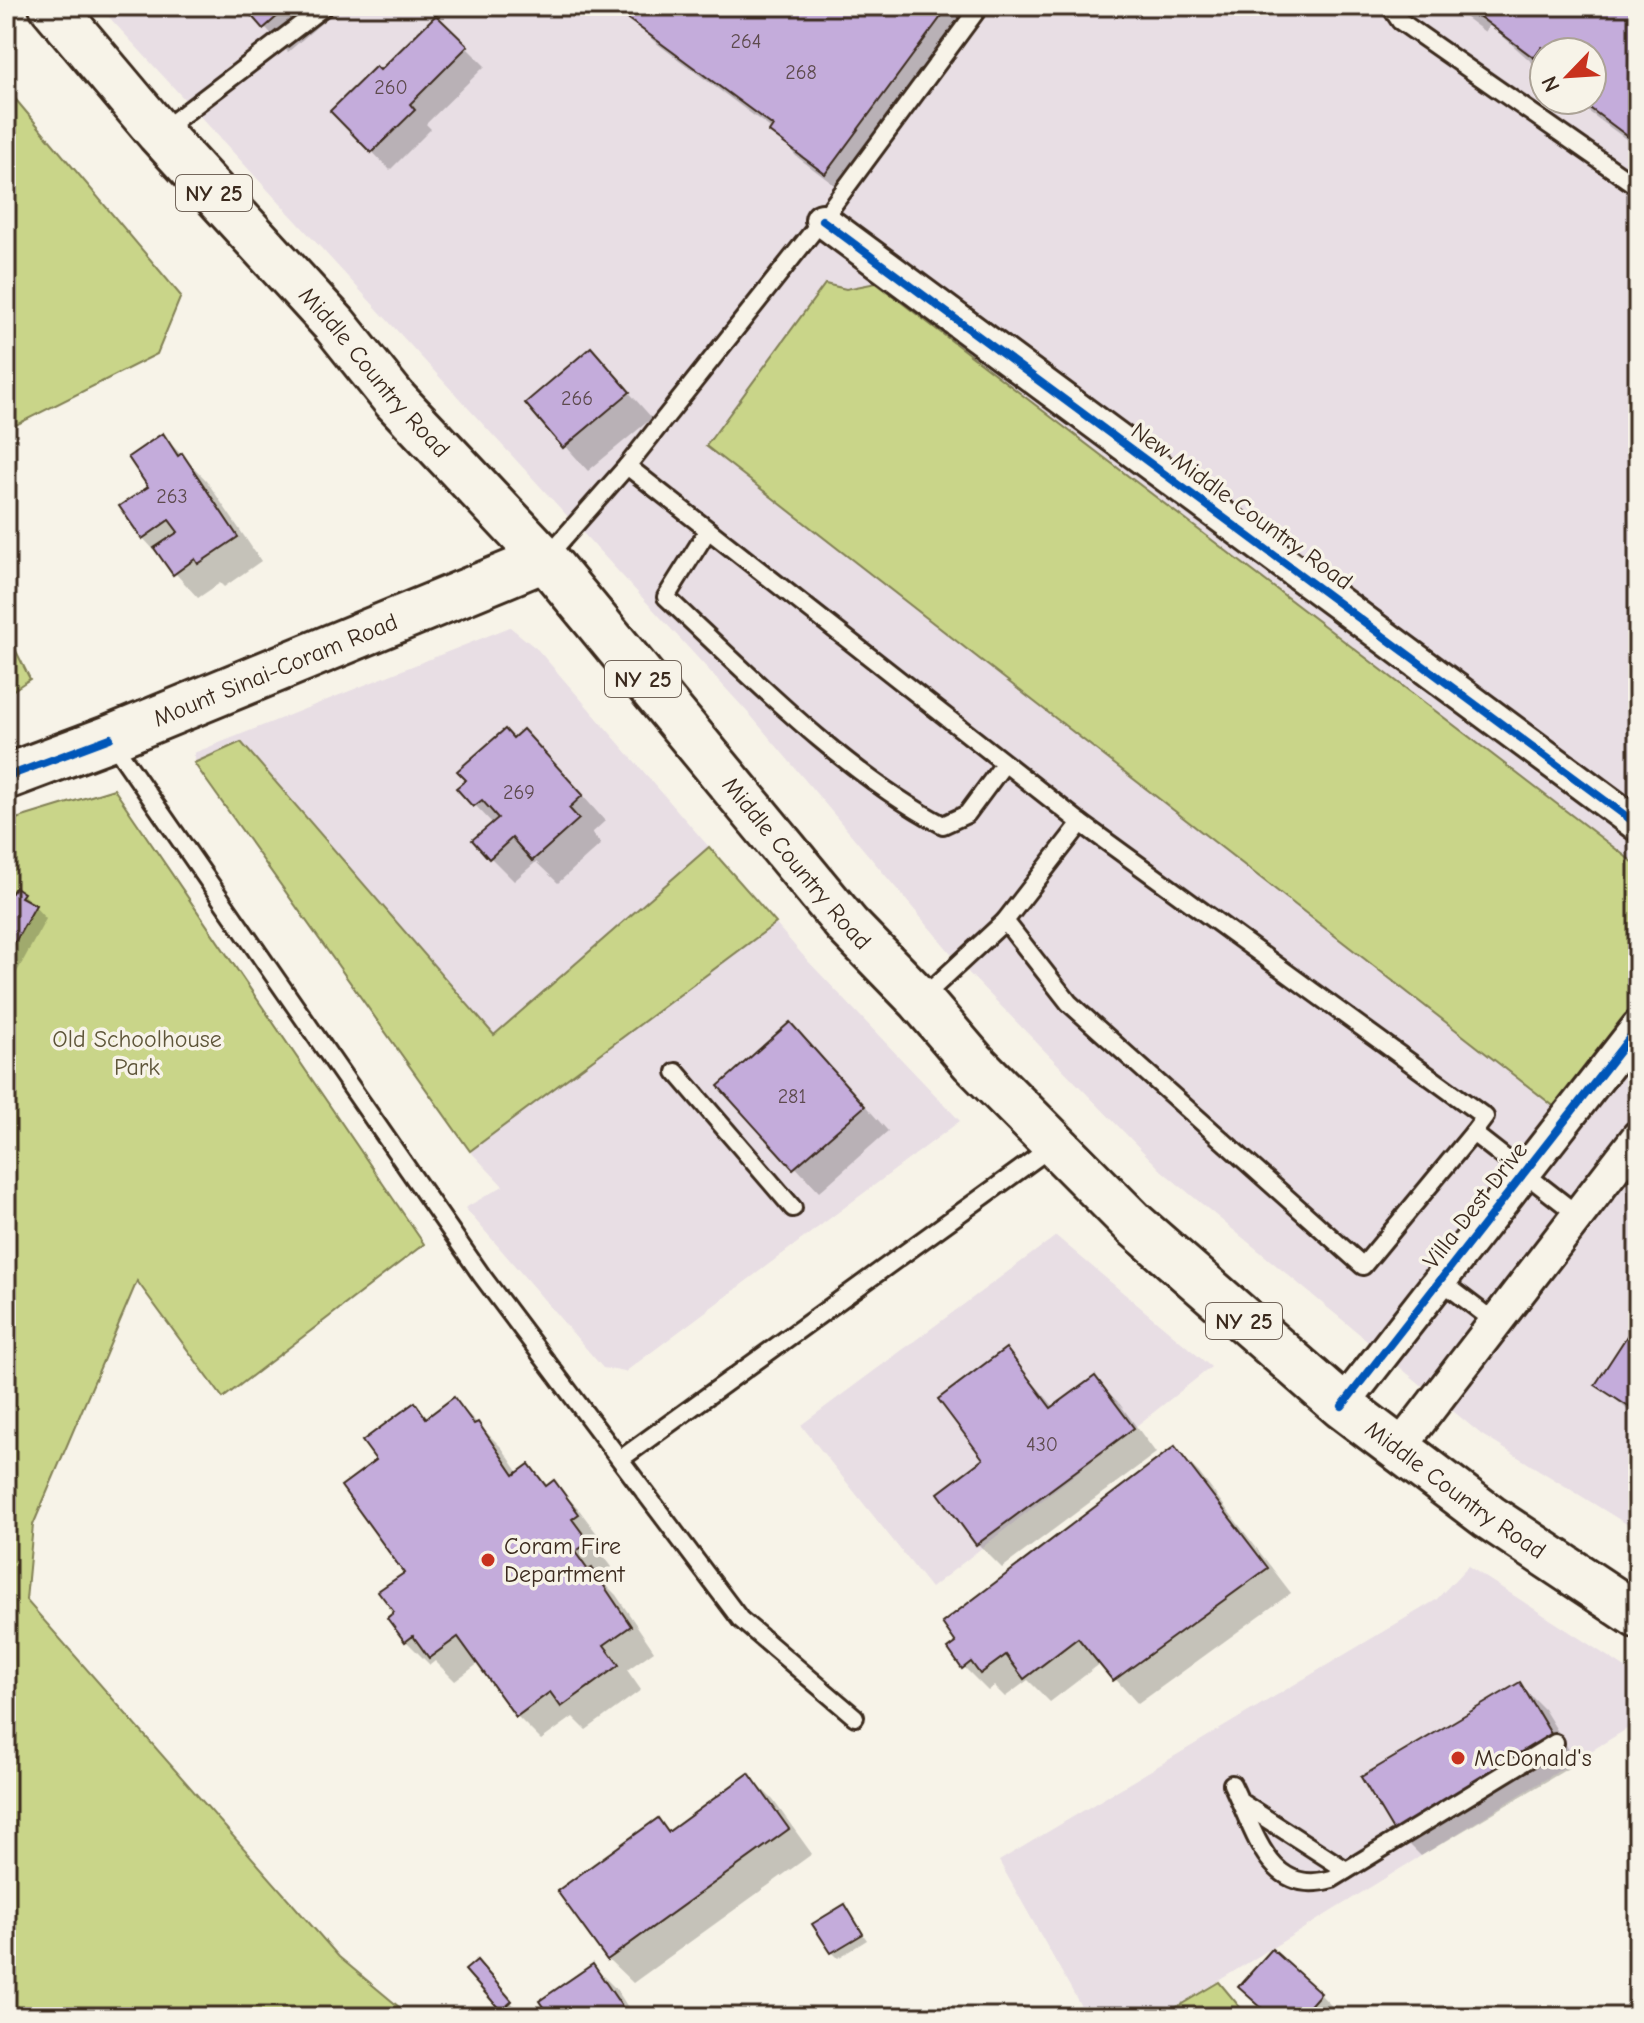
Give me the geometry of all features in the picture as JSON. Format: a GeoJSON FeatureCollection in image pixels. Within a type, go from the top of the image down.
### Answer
{"type":"FeatureCollection","features":[{"type":"Feature","properties":{"kind":"main road","name":"Middle Country Road"},"geometry":{"type":"LineString","coordinates":[[52,6],[159,133],[335,325],[395,400],[545,559],[847,925],[920,1000],[973,1062],[1134,1224],[1342,1406],[1489,1517],[1638,1616]]}},
{"type":"Feature","properties":{"kind":"main road","name":"Mount Sinai-Coram Road"},"geometry":{"type":"LineString","coordinates":[[6,777],[110,738],[545,559]]}},
{"type":"Feature","properties":{"kind":"street","name":"New Middle Country Road"},"geometry":{"type":"LineString","coordinates":[[822,220],[1638,825]]}},
{"type":"Feature","properties":{"kind":"street","name":"Villa Dest Drive"},"geometry":{"type":"LineString","coordinates":[[1342,1406],[1638,1027]]}},
{"type":"Feature","properties":{"kind":"street"},"geometry":{"type":"LineString","coordinates":[[1399,1448],[1638,1137]]}},
{"type":"Feature","properties":{"kind":"lane"},"geometry":{"type":"LineString","coordinates":[[159,133],[325,6]]}},
{"type":"Feature","properties":{"kind":"lane"},"geometry":{"type":"LineString","coordinates":[[545,559],[627,466],[822,220],[980,6]]}},
{"type":"Feature","properties":{"kind":"lane"},"geometry":{"type":"LineString","coordinates":[[1390,6],[1400,21],[1638,187]]}},
{"type":"Feature","properties":{"kind":"lane"},"geometry":{"type":"LineString","coordinates":[[627,466],[1081,823],[1485,1117],[1363,1266],[1069,1003],[1005,921]]}},
{"type":"Feature","properties":{"kind":"lane"},"geometry":{"type":"LineString","coordinates":[[708,530],[666,597],[775,700],[906,806],[943,825],[967,814],[1004,764]]}},
{"type":"Feature","properties":{"kind":"lane"},"geometry":{"type":"LineString","coordinates":[[110,738],[482,1276],[622,1458],[740,1619],[855,1717]]}},
{"type":"Feature","properties":{"kind":"lane"},"geometry":{"type":"LineString","coordinates":[[920,1000],[1005,921],[1081,823]]}},
{"type":"Feature","properties":{"kind":"lane"},"geometry":{"type":"LineString","coordinates":[[676,1072],[793,1208]]}},
{"type":"Feature","properties":{"kind":"lane"},"geometry":{"type":"LineString","coordinates":[[1473,1133],[1578,1215]]}},
{"type":"Feature","properties":{"kind":"lane"},"geometry":{"type":"LineString","coordinates":[[622,1458],[1055,1145]]}},
{"type":"Feature","properties":{"kind":"lane"},"geometry":{"type":"LineString","coordinates":[[1441,1281],[1495,1322]]}},
{"type":"Feature","properties":{"kind":"lane"},"geometry":{"type":"LineString","coordinates":[[1232,1784],[1271,1865],[1290,1881],[1312,1885],[1346,1870],[1555,1743]]}},
{"type":"Feature","properties":{"kind":"lane"},"geometry":{"type":"LineString","coordinates":[[1241,1802],[1346,1870]]}},
{"type":"Feature","properties":{"kind":"shaded area"},"geometry":{"type":"Polygon","coordinates":[[[120,6],[1638,6],[1638,1531],[1482,1435],[1162,1171],[960,964],[752,717],[108,16],[120,6]]]}},
{"type":"Feature","properties":{"kind":"shaded area"},"geometry":{"type":"Polygon","coordinates":[[[510,627],[538,650],[807,960],[960,1121],[625,1372],[603,1368],[465,1208],[503,1186],[470,1151],[194,763],[194,753],[510,627]]]}},
{"type":"Feature","properties":{"kind":"shaded area"},"geometry":{"type":"Polygon","coordinates":[[[1056,1236],[1211,1367],[931,1588],[801,1425],[1056,1236]]]}},
{"type":"Feature","properties":{"kind":"shaded area"},"geometry":{"type":"Polygon","coordinates":[[[1468,1566],[1638,1676],[1638,1722],[1160,2017],[1087,2017],[999,1861],[1436,1600],[1468,1566]]]}},
{"type":"Feature","properties":{"kind":"green space"},"geometry":{"type":"Polygon","coordinates":[[[6,88],[181,296],[157,354],[6,430],[6,88]]]}},
{"type":"Feature","properties":{"kind":"green space"},"geometry":{"type":"Polygon","coordinates":[[[876,283],[1638,866],[1638,1002],[1556,1108],[706,446],[825,284],[846,289],[876,283]]]}},
{"type":"Feature","properties":{"kind":"green space"},"geometry":{"type":"Polygon","coordinates":[[[6,631],[30,679],[6,695],[6,631]]]}},
{"type":"Feature","properties":{"kind":"green space"},"geometry":{"type":"Polygon","coordinates":[[[241,742],[494,1035],[709,847],[776,923],[470,1151],[194,763],[241,742]]]}},
{"type":"Feature","properties":{"kind":"green space","name":"Old Schoolhouse Park"},"geometry":{"type":"Polygon","coordinates":[[[114,789],[424,1244],[223,1398],[137,1281],[33,1525],[26,1600],[339,1957],[411,2017],[6,2017],[6,822],[114,789]]]}},
{"type":"Feature","properties":{"kind":"green space"},"geometry":{"type":"Polygon","coordinates":[[[1219,1982],[1248,2017],[1160,2017],[1219,1982]]]}},
{"type":"Feature","properties":{"kind":"building"},"geometry":{"type":"Polygon","coordinates":[[[243,6],[289,6],[263,29],[243,6]]]}},
{"type":"Feature","properties":{"kind":"building"},"geometry":{"type":"Polygon","coordinates":[[[637,6],[949,6],[825,174],[769,132],[773,126],[628,19],[637,6]]]}},
{"type":"Feature","properties":{"kind":"building"},"geometry":{"type":"Polygon","coordinates":[[[1482,6],[1638,6],[1638,144],[1600,116],[1608,116],[1608,36],[1528,36],[1528,53],[1476,14],[1482,6]]]}},
{"type":"Feature","properties":{"kind":"building"},"geometry":{"type":"Polygon","coordinates":[[[436,15],[468,46],[410,104],[415,110],[371,153],[330,111],[376,66],[380,70],[436,15]]]}},
{"type":"Feature","properties":{"kind":"building"},"geometry":{"type":"Polygon","coordinates":[[[591,347],[630,392],[563,448],[525,403],[591,347]]]}},
{"type":"Feature","properties":{"kind":"building"},"geometry":{"type":"Polygon","coordinates":[[[163,433],[178,456],[182,453],[238,537],[198,564],[195,559],[173,575],[154,548],[178,532],[169,520],[142,539],[119,506],[148,487],[128,457],[163,433]]]}},
{"type":"Feature","properties":{"kind":"building"},"geometry":{"type":"Polygon","coordinates":[[[505,729],[513,738],[523,729],[583,795],[569,808],[579,819],[532,861],[512,838],[489,859],[472,840],[498,818],[482,800],[473,807],[456,788],[466,780],[457,771],[505,729]]]}},
{"type":"Feature","properties":{"kind":"building"},"geometry":{"type":"Polygon","coordinates":[[[15,887],[24,893],[21,897],[36,905],[6,958],[6,890],[12,893],[15,887]]]}},
{"type":"Feature","properties":{"kind":"building"},"geometry":{"type":"Polygon","coordinates":[[[790,1022],[865,1106],[793,1169],[718,1086],[790,1022]]]}},
{"type":"Feature","properties":{"kind":"building"},"geometry":{"type":"Polygon","coordinates":[[[1638,1319],[1638,1413],[1595,1385],[1638,1319]]]}},
{"type":"Feature","properties":{"kind":"building"},"geometry":{"type":"Polygon","coordinates":[[[1006,1348],[1051,1408],[1095,1376],[1134,1428],[976,1545],[938,1493],[983,1459],[938,1399],[1006,1348]]]}},
{"type":"Feature","properties":{"kind":"building","name":"Coram Fire Department"},"geometry":{"type":"Polygon","coordinates":[[[454,1397],[474,1424],[478,1422],[514,1475],[529,1464],[546,1486],[554,1480],[579,1514],[572,1519],[589,1542],[575,1552],[588,1570],[592,1568],[631,1626],[604,1645],[619,1665],[561,1707],[550,1692],[516,1717],[458,1637],[429,1658],[413,1636],[405,1642],[387,1618],[394,1612],[378,1591],[404,1573],[341,1486],[376,1460],[362,1441],[415,1402],[426,1418],[454,1397]]]}},
{"type":"Feature","properties":{"kind":"building"},"geometry":{"type":"Polygon","coordinates":[[[1175,1446],[1268,1568],[1113,1681],[1078,1638],[1024,1679],[1006,1655],[980,1674],[971,1662],[962,1669],[948,1649],[956,1643],[942,1623],[1175,1446]]]}},
{"type":"Feature","properties":{"kind":"building","name":"McDonald's"},"geometry":{"type":"Polygon","coordinates":[[[1520,1682],[1554,1739],[1395,1834],[1361,1777],[1520,1682]]]}},
{"type":"Feature","properties":{"kind":"building"},"geometry":{"type":"Polygon","coordinates":[[[749,1773],[789,1829],[607,1960],[557,1891],[658,1818],[668,1832],[749,1773]]]}},
{"type":"Feature","properties":{"kind":"building"},"geometry":{"type":"Polygon","coordinates":[[[845,1904],[863,1934],[831,1953],[812,1924],[845,1904]]]}},
{"type":"Feature","properties":{"kind":"building"},"geometry":{"type":"Polygon","coordinates":[[[1272,1949],[1321,1993],[1300,2017],[1272,2017],[1238,1987],[1272,1949]]]}},
{"type":"Feature","properties":{"kind":"building"},"geometry":{"type":"Polygon","coordinates":[[[477,1960],[512,2001],[501,2011],[465,1970],[477,1960]]]}},
{"type":"Feature","properties":{"kind":"building"},"geometry":{"type":"Polygon","coordinates":[[[593,1964],[627,2014],[626,2017],[550,2017],[539,2001],[593,1964]]]}},
{"type":"Feature","properties":{"kind":"cycle path"},"geometry":{"type":"LineString","coordinates":[[822,220],[1638,825]]}},
{"type":"Feature","properties":{"kind":"cycle path"},"geometry":{"type":"LineString","coordinates":[[6,777],[110,738]]}},
{"type":"Feature","properties":{"kind":"cycle path"},"geometry":{"type":"LineString","coordinates":[[1342,1406],[1638,1027]]}},
{"type":"Feature","properties":{"kind":"place","name":"Coram Fire Department"},"geometry":{"type":"Point","coordinates":[488,1560]}},
{"type":"Feature","properties":{"kind":"place","name":"McDonald's"},"geometry":{"type":"Point","coordinates":[1458,1758]}}]}
